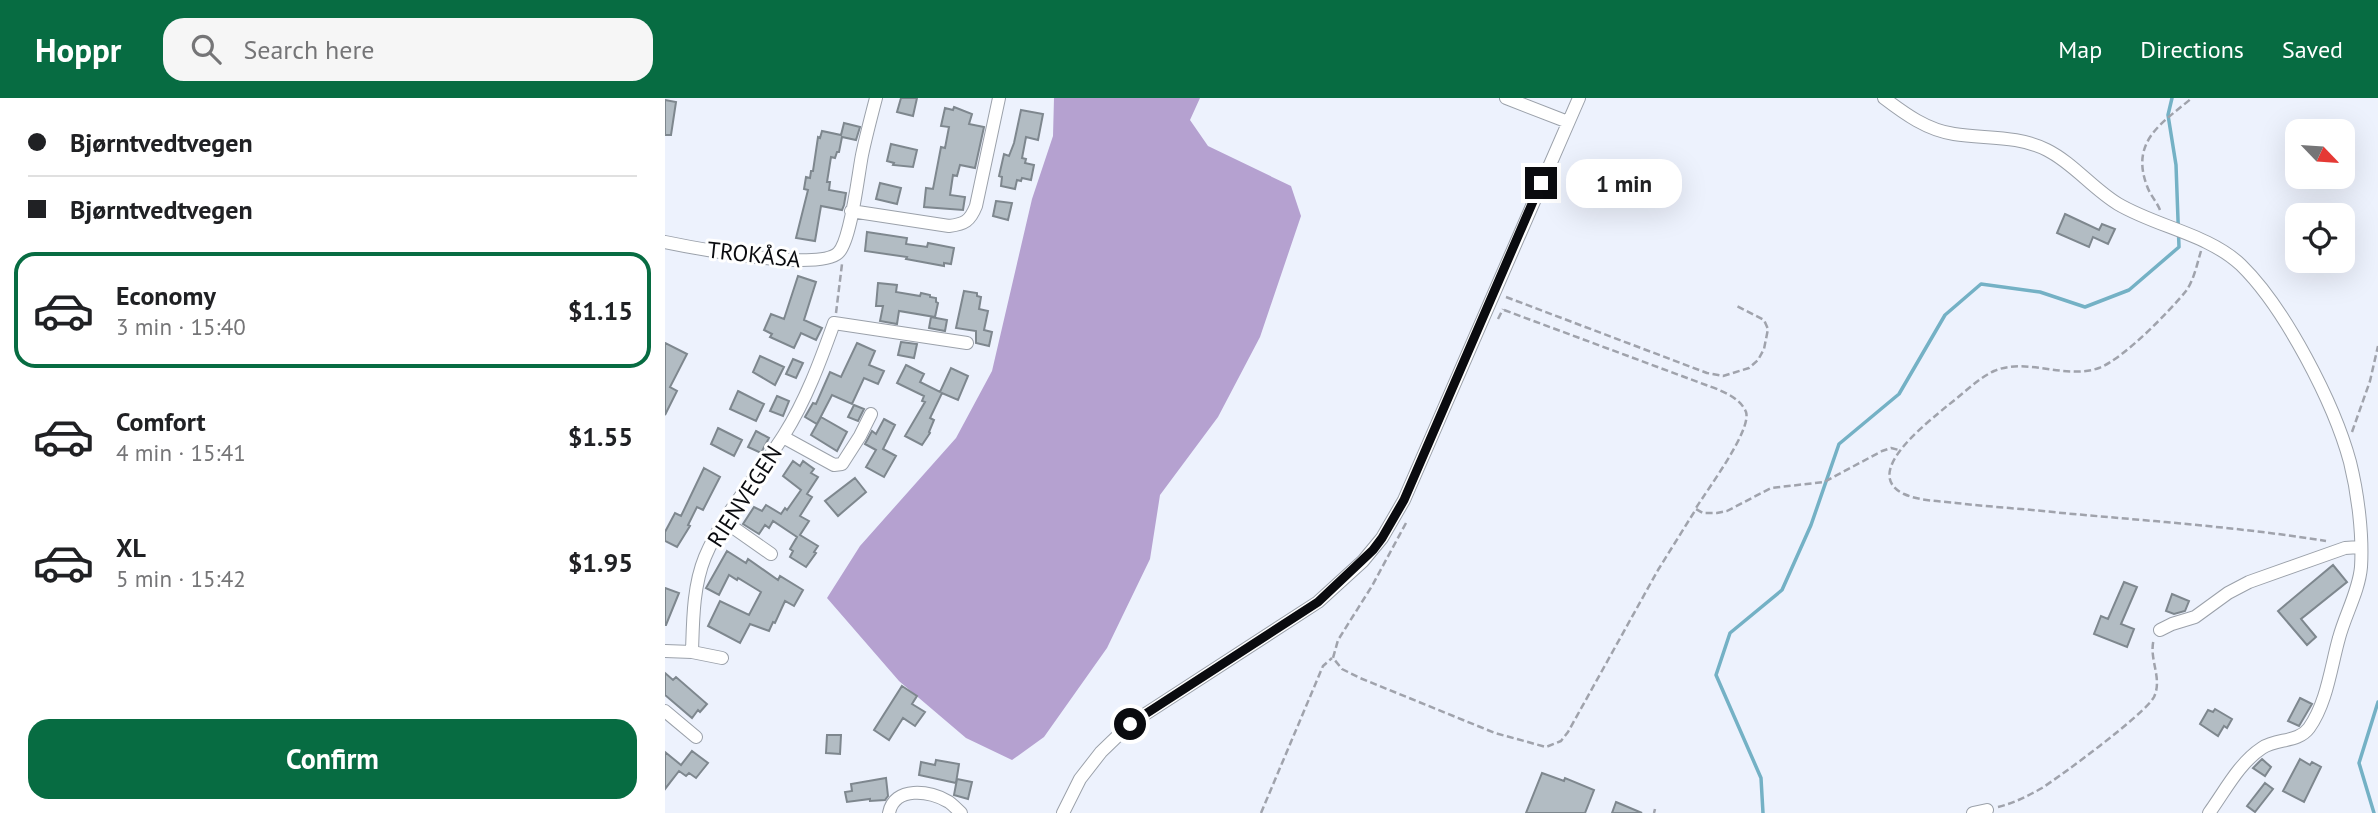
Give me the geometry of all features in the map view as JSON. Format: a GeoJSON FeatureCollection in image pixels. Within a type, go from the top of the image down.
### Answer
{"type":"FeatureCollection","features":[{"type":"Feature","properties":{"kind":"street"},"geometry":{"type":"LineString","coordinates":[[838,253],[847,237],[876,98]]}},
{"type":"Feature","properties":{"kind":"street"},"geometry":{"type":"LineString","coordinates":[[851,211],[949,226],[964,224],[971,218],[976,206],[999,98]]}},
{"type":"Feature","properties":{"kind":"street"},"geometry":{"type":"LineString","coordinates":[[1506,98],[1568,122]]}},
{"type":"Feature","properties":{"kind":"street"},"geometry":{"type":"LineString","coordinates":[[1063,813],[1080,779],[1101,752],[1130,724],[1318,602],[1363,561],[1382,538],[1404,500],[1579,98]]}},
{"type":"Feature","properties":{"kind":"street"},"geometry":{"type":"LineString","coordinates":[[1884,98],[1929,127],[1952,134],[2019,140],[2048,150],[2108,197],[2143,217],[2203,242],[2238,262],[2271,300],[2310,367],[2345,447],[2358,507],[2360,571],[2325,691],[2311,726],[2300,736],[2271,744],[2250,758],[2209,813]]}},
{"type":"Feature","properties":{"kind":"street","name":"TROKÅSA"},"geometry":{"type":"LineString","coordinates":[[665,242],[787,260],[829,258],[838,253]]}},
{"type":"Feature","properties":{"kind":"street"},"geometry":{"type":"LineString","coordinates":[[834,323],[967,343]]}},
{"type":"Feature","properties":{"kind":"street","name":"RIENVEGEN"},"geometry":{"type":"LineString","coordinates":[[692,652],[695,605],[705,558],[724,521],[783,437],[808,390],[834,323]]}},
{"type":"Feature","properties":{"kind":"street"},"geometry":{"type":"LineString","coordinates":[[783,437],[834,465],[842,464],[871,414]]}},
{"type":"Feature","properties":{"kind":"street"},"geometry":{"type":"LineString","coordinates":[[724,521],[771,554]]}},
{"type":"Feature","properties":{"kind":"street"},"geometry":{"type":"LineString","coordinates":[[2159,630],[2195,617],[2228,593],[2249,582],[2345,548],[2360,547]]}},
{"type":"Feature","properties":{"kind":"street"},"geometry":{"type":"LineString","coordinates":[[665,651],[692,652],[722,658]]}},
{"type":"Feature","properties":{"kind":"street"},"geometry":{"type":"LineString","coordinates":[[665,711],[696,737]]}},
{"type":"Feature","properties":{"kind":"street"},"geometry":{"type":"LineString","coordinates":[[888,813],[890,806],[899,796],[918,793],[949,802],[961,813]]}},
{"type":"Feature","properties":{"kind":"street"},"geometry":{"type":"LineString","coordinates":[[1973,813],[1987,810]]}},
{"type":"Feature","properties":{"kind":"path"},"geometry":{"type":"LineString","coordinates":[[2167,227],[2147,187],[2143,150],[2157,126],[2192,98]]}},
{"type":"Feature","properties":{"kind":"path"},"geometry":{"type":"LineString","coordinates":[[2203,242],[2196,270],[2187,289],[2117,358],[2098,368],[2078,371],[2017,367],[1993,372],[1913,435],[1899,450],[1891,468],[1891,481],[1896,489],[1914,497],[1942,502],[2302,538],[2339,544],[2345,548]]}},
{"type":"Feature","properties":{"kind":"path"},"geometry":{"type":"LineString","coordinates":[[834,323],[843,273],[842,260],[838,253]]}},
{"type":"Feature","properties":{"kind":"path"},"geometry":{"type":"LineString","coordinates":[[1493,292],[1707,373],[1723,376],[1749,368],[1758,360],[1767,340],[1768,328],[1764,320],[1735,305]]}},
{"type":"Feature","properties":{"kind":"path"},"geometry":{"type":"LineString","coordinates":[[1332,658],[1342,668],[1360,678],[1495,733],[1546,747],[1553,746],[1568,732],[1653,580],[1746,424],[1745,411],[1741,404],[1726,393],[1503,309],[1493,292]]}},
{"type":"Feature","properties":{"kind":"path"},"geometry":{"type":"LineString","coordinates":[[1498,319],[1503,309]]}},
{"type":"Feature","properties":{"kind":"path"},"geometry":{"type":"LineString","coordinates":[[2345,447],[2355,427],[2370,382],[2378,346]]}},
{"type":"Feature","properties":{"kind":"path"},"geometry":{"type":"LineString","coordinates":[[1696,509],[1709,514],[1727,511],[1771,488],[1824,482],[1882,451],[1891,448],[1899,450]]}},
{"type":"Feature","properties":{"kind":"path"},"geometry":{"type":"LineString","coordinates":[[1261,813],[1324,666],[1332,658],[1338,640],[1373,586],[1407,522]]}},
{"type":"Feature","properties":{"kind":"path"},"geometry":{"type":"LineString","coordinates":[[1987,810],[2010,804],[2045,786],[2150,704],[2158,681],[2152,650],[2159,630]]}},
{"type":"Feature","properties":{"kind":"shaded area"},"geometry":{"type":"Polygon","coordinates":[[[1054,98],[1200,98],[1190,120],[1208,146],[1291,186],[1301,216],[1260,337],[1218,417],[1160,495],[1150,559],[1107,648],[1044,737],[1012,760],[966,738],[899,681],[827,598],[860,546],[956,438],[992,371],[1032,199],[1053,136],[1054,98]]]}},
{"type":"Feature","properties":{"kind":"building"},"geometry":{"type":"Polygon","coordinates":[[[901,98],[917,98],[913,116],[897,112],[901,98]]]}},
{"type":"Feature","properties":{"kind":"building"},"geometry":{"type":"Polygon","coordinates":[[[665,100],[676,102],[671,135],[665,135],[665,100]]]}},
{"type":"Feature","properties":{"kind":"building"},"geometry":{"type":"Polygon","coordinates":[[[954,107],[972,114],[969,124],[984,127],[975,168],[960,165],[957,176],[953,175],[950,195],[965,197],[963,210],[924,207],[926,188],[933,189],[941,147],[945,148],[949,127],[941,126],[945,108],[953,110],[954,107]]]}},
{"type":"Feature","properties":{"kind":"building"},"geometry":{"type":"Polygon","coordinates":[[[1021,110],[1043,114],[1038,140],[1026,137],[1022,158],[1026,159],[1025,163],[1034,165],[1031,180],[1017,180],[1015,189],[1001,186],[1002,177],[999,176],[1004,154],[1009,156],[1014,143],[1021,110]]]}},
{"type":"Feature","properties":{"kind":"building"},"geometry":{"type":"Polygon","coordinates":[[[844,123],[860,127],[856,140],[842,137],[839,152],[835,158],[831,157],[827,182],[830,182],[829,190],[846,193],[842,210],[821,206],[815,241],[796,238],[808,190],[804,189],[806,177],[810,178],[813,171],[818,137],[820,138],[822,131],[841,135],[844,123]]]}},
{"type":"Feature","properties":{"kind":"building"},"geometry":{"type":"Polygon","coordinates":[[[891,144],[917,150],[913,167],[893,165],[894,163],[887,161],[891,144]]]}},
{"type":"Feature","properties":{"kind":"building"},"geometry":{"type":"Polygon","coordinates":[[[880,183],[901,188],[897,204],[876,199],[880,183]]]}},
{"type":"Feature","properties":{"kind":"building"},"geometry":{"type":"Polygon","coordinates":[[[996,201],[1012,203],[1008,220],[993,216],[996,201]]]}},
{"type":"Feature","properties":{"kind":"building"},"geometry":{"type":"Polygon","coordinates":[[[2065,214],[2099,230],[2102,224],[2115,229],[2108,244],[2093,237],[2089,247],[2057,233],[2065,214]]]}},
{"type":"Feature","properties":{"kind":"building"},"geometry":{"type":"Polygon","coordinates":[[[867,232],[907,238],[906,244],[927,247],[928,243],[954,248],[951,264],[944,263],[944,266],[865,251],[867,232]]]}},
{"type":"Feature","properties":{"kind":"building"},"geometry":{"type":"Polygon","coordinates":[[[798,276],[816,282],[804,320],[822,328],[816,340],[801,333],[794,348],[770,337],[772,334],[764,330],[771,314],[784,319],[798,276]]]}},
{"type":"Feature","properties":{"kind":"building"},"geometry":{"type":"Polygon","coordinates":[[[878,283],[897,285],[896,292],[920,296],[921,293],[936,298],[938,303],[935,317],[899,311],[897,324],[880,321],[883,306],[876,306],[878,283]]]}},
{"type":"Feature","properties":{"kind":"building"},"geometry":{"type":"Polygon","coordinates":[[[964,291],[977,293],[977,296],[981,297],[979,309],[988,311],[984,330],[992,332],[989,346],[976,343],[976,331],[956,328],[964,291]]]}},
{"type":"Feature","properties":{"kind":"building"},"geometry":{"type":"Polygon","coordinates":[[[931,317],[947,320],[945,331],[929,328],[931,317]]]}},
{"type":"Feature","properties":{"kind":"building"},"geometry":{"type":"Polygon","coordinates":[[[901,342],[917,344],[914,358],[898,355],[901,342]]]}},
{"type":"Feature","properties":{"kind":"building"},"geometry":{"type":"Polygon","coordinates":[[[665,343],[687,354],[670,387],[677,391],[665,415],[665,343]]]}},
{"type":"Feature","properties":{"kind":"building"},"geometry":{"type":"Polygon","coordinates":[[[857,343],[875,351],[869,365],[884,371],[878,384],[864,378],[852,404],[832,395],[817,424],[805,417],[813,403],[816,404],[830,372],[841,377],[857,343]]]}},
{"type":"Feature","properties":{"kind":"building"},"geometry":{"type":"Polygon","coordinates":[[[760,356],[784,367],[775,385],[753,372],[760,356]]]}},
{"type":"Feature","properties":{"kind":"building"},"geometry":{"type":"Polygon","coordinates":[[[793,359],[803,363],[796,378],[786,374],[793,359]]]}},
{"type":"Feature","properties":{"kind":"building"},"geometry":{"type":"Polygon","coordinates":[[[906,365],[924,374],[920,382],[940,392],[951,368],[968,376],[958,400],[942,393],[930,418],[934,420],[930,433],[922,445],[905,436],[925,402],[922,401],[924,396],[897,383],[906,365]]]}},
{"type":"Feature","properties":{"kind":"building"},"geometry":{"type":"Polygon","coordinates":[[[738,391],[764,404],[756,421],[730,409],[738,391]]]}},
{"type":"Feature","properties":{"kind":"building"},"geometry":{"type":"Polygon","coordinates":[[[777,396],[789,401],[783,416],[770,411],[777,396]]]}},
{"type":"Feature","properties":{"kind":"building"},"geometry":{"type":"Polygon","coordinates":[[[854,405],[864,409],[858,421],[848,417],[854,405]]]}},
{"type":"Feature","properties":{"kind":"building"},"geometry":{"type":"Polygon","coordinates":[[[821,417],[847,432],[837,451],[811,435],[821,417]]]}},
{"type":"Feature","properties":{"kind":"building"},"geometry":{"type":"Polygon","coordinates":[[[884,419],[895,425],[883,449],[896,456],[884,477],[866,467],[876,450],[865,444],[872,431],[876,434],[884,419]]]}},
{"type":"Feature","properties":{"kind":"building"},"geometry":{"type":"Polygon","coordinates":[[[718,428],[742,440],[734,456],[711,444],[718,428]]]}},
{"type":"Feature","properties":{"kind":"building"},"geometry":{"type":"Polygon","coordinates":[[[756,431],[769,438],[761,453],[748,447],[756,431]]]}},
{"type":"Feature","properties":{"kind":"building"},"geometry":{"type":"Polygon","coordinates":[[[793,461],[800,466],[803,461],[814,469],[811,473],[818,477],[807,494],[812,497],[800,516],[809,521],[800,535],[818,546],[806,567],[790,557],[793,551],[790,549],[797,537],[773,521],[769,528],[765,525],[759,534],[743,524],[754,507],[762,511],[766,505],[781,514],[785,508],[787,510],[801,490],[783,476],[793,461]]]}},
{"type":"Feature","properties":{"kind":"building"},"geometry":{"type":"Polygon","coordinates":[[[704,468],[720,477],[703,510],[697,507],[688,525],[690,526],[677,547],[665,541],[665,532],[675,513],[681,516],[704,468]]]}},
{"type":"Feature","properties":{"kind":"building"},"geometry":{"type":"Polygon","coordinates":[[[855,478],[866,492],[838,516],[825,501],[855,478]]]}},
{"type":"Feature","properties":{"kind":"building"},"geometry":{"type":"Polygon","coordinates":[[[727,551],[746,563],[748,559],[778,580],[780,576],[803,590],[794,606],[785,601],[769,631],[750,624],[740,643],[708,626],[720,601],[749,615],[761,592],[729,575],[719,595],[706,588],[727,551]]]}},
{"type":"Feature","properties":{"kind":"building"},"geometry":{"type":"Polygon","coordinates":[[[2333,565],[2347,582],[2301,619],[2316,637],[2307,645],[2278,611],[2333,565]]]}},
{"type":"Feature","properties":{"kind":"building"},"geometry":{"type":"Polygon","coordinates":[[[2124,582],[2137,587],[2121,624],[2134,629],[2127,647],[2094,634],[2101,616],[2108,619],[2124,582]]]}},
{"type":"Feature","properties":{"kind":"building"},"geometry":{"type":"Polygon","coordinates":[[[665,588],[679,593],[666,625],[665,625],[665,588]]]}},
{"type":"Feature","properties":{"kind":"building"},"geometry":{"type":"Polygon","coordinates":[[[2172,594],[2189,601],[2185,611],[2174,614],[2166,611],[2172,594]]]}},
{"type":"Feature","properties":{"kind":"building"},"geometry":{"type":"Polygon","coordinates":[[[665,673],[673,680],[676,677],[707,704],[692,718],[665,695],[665,673]]]}},
{"type":"Feature","properties":{"kind":"building"},"geometry":{"type":"Polygon","coordinates":[[[902,686],[917,696],[912,704],[925,712],[915,726],[903,718],[889,740],[874,730],[902,686]]]}},
{"type":"Feature","properties":{"kind":"building"},"geometry":{"type":"Polygon","coordinates":[[[2300,698],[2312,704],[2299,726],[2288,721],[2300,698]]]}},
{"type":"Feature","properties":{"kind":"building"},"geometry":{"type":"Polygon","coordinates":[[[2215,709],[2232,719],[2218,736],[2200,724],[2208,710],[2213,712],[2215,709]]]}},
{"type":"Feature","properties":{"kind":"building"},"geometry":{"type":"Polygon","coordinates":[[[827,735],[841,735],[840,754],[826,753],[827,735]]]}},
{"type":"Feature","properties":{"kind":"building"},"geometry":{"type":"Polygon","coordinates":[[[692,751],[708,763],[696,778],[679,771],[665,789],[665,752],[681,765],[692,751]]]}},
{"type":"Feature","properties":{"kind":"building"},"geometry":{"type":"Polygon","coordinates":[[[2262,759],[2271,767],[2265,776],[2253,768],[2262,759]]]}},
{"type":"Feature","properties":{"kind":"building"},"geometry":{"type":"Polygon","coordinates":[[[2300,759],[2321,767],[2304,802],[2283,791],[2300,759]]]}},
{"type":"Feature","properties":{"kind":"building"},"geometry":{"type":"Polygon","coordinates":[[[936,760],[959,764],[956,783],[919,775],[921,762],[935,765],[936,760]]]}},
{"type":"Feature","properties":{"kind":"building"},"geometry":{"type":"Polygon","coordinates":[[[1542,773],[1564,781],[1565,778],[1594,790],[1585,813],[1526,813],[1542,773]]]}},
{"type":"Feature","properties":{"kind":"building"},"geometry":{"type":"Polygon","coordinates":[[[886,778],[888,796],[885,800],[847,802],[845,792],[852,791],[851,784],[886,778]]]}},
{"type":"Feature","properties":{"kind":"building"},"geometry":{"type":"Polygon","coordinates":[[[957,779],[972,782],[968,799],[954,795],[957,779]]]}},
{"type":"Feature","properties":{"kind":"building"},"geometry":{"type":"Polygon","coordinates":[[[2265,783],[2273,789],[2255,812],[2247,806],[2265,783]]]}},
{"type":"Feature","properties":{"kind":"building"},"geometry":{"type":"Polygon","coordinates":[[[1616,802],[1642,813],[1612,813],[1616,802]]]}},
{"type":"Feature","properties":{"kind":"waterway"},"geometry":{"type":"LineString","coordinates":[[1763,813],[1761,778],[1716,675],[1730,633],[1782,590],[1811,525],[1839,444],[1899,394],[1945,315],[1981,284],[2040,292],[2085,307],[2129,290],[2179,247],[2176,165],[2168,115],[2172,98]]}},
{"type":"Feature","properties":{"kind":"waterway"},"geometry":{"type":"LineString","coordinates":[[2374,813],[2359,763],[2378,702]]}},
{"type":"Feature","properties":{"kind":"route"},"geometry":{"type":"LineString","coordinates":[[1130,724],[1318,602],[1363,561],[1382,538],[1404,500],[1541,183]]}}]}
